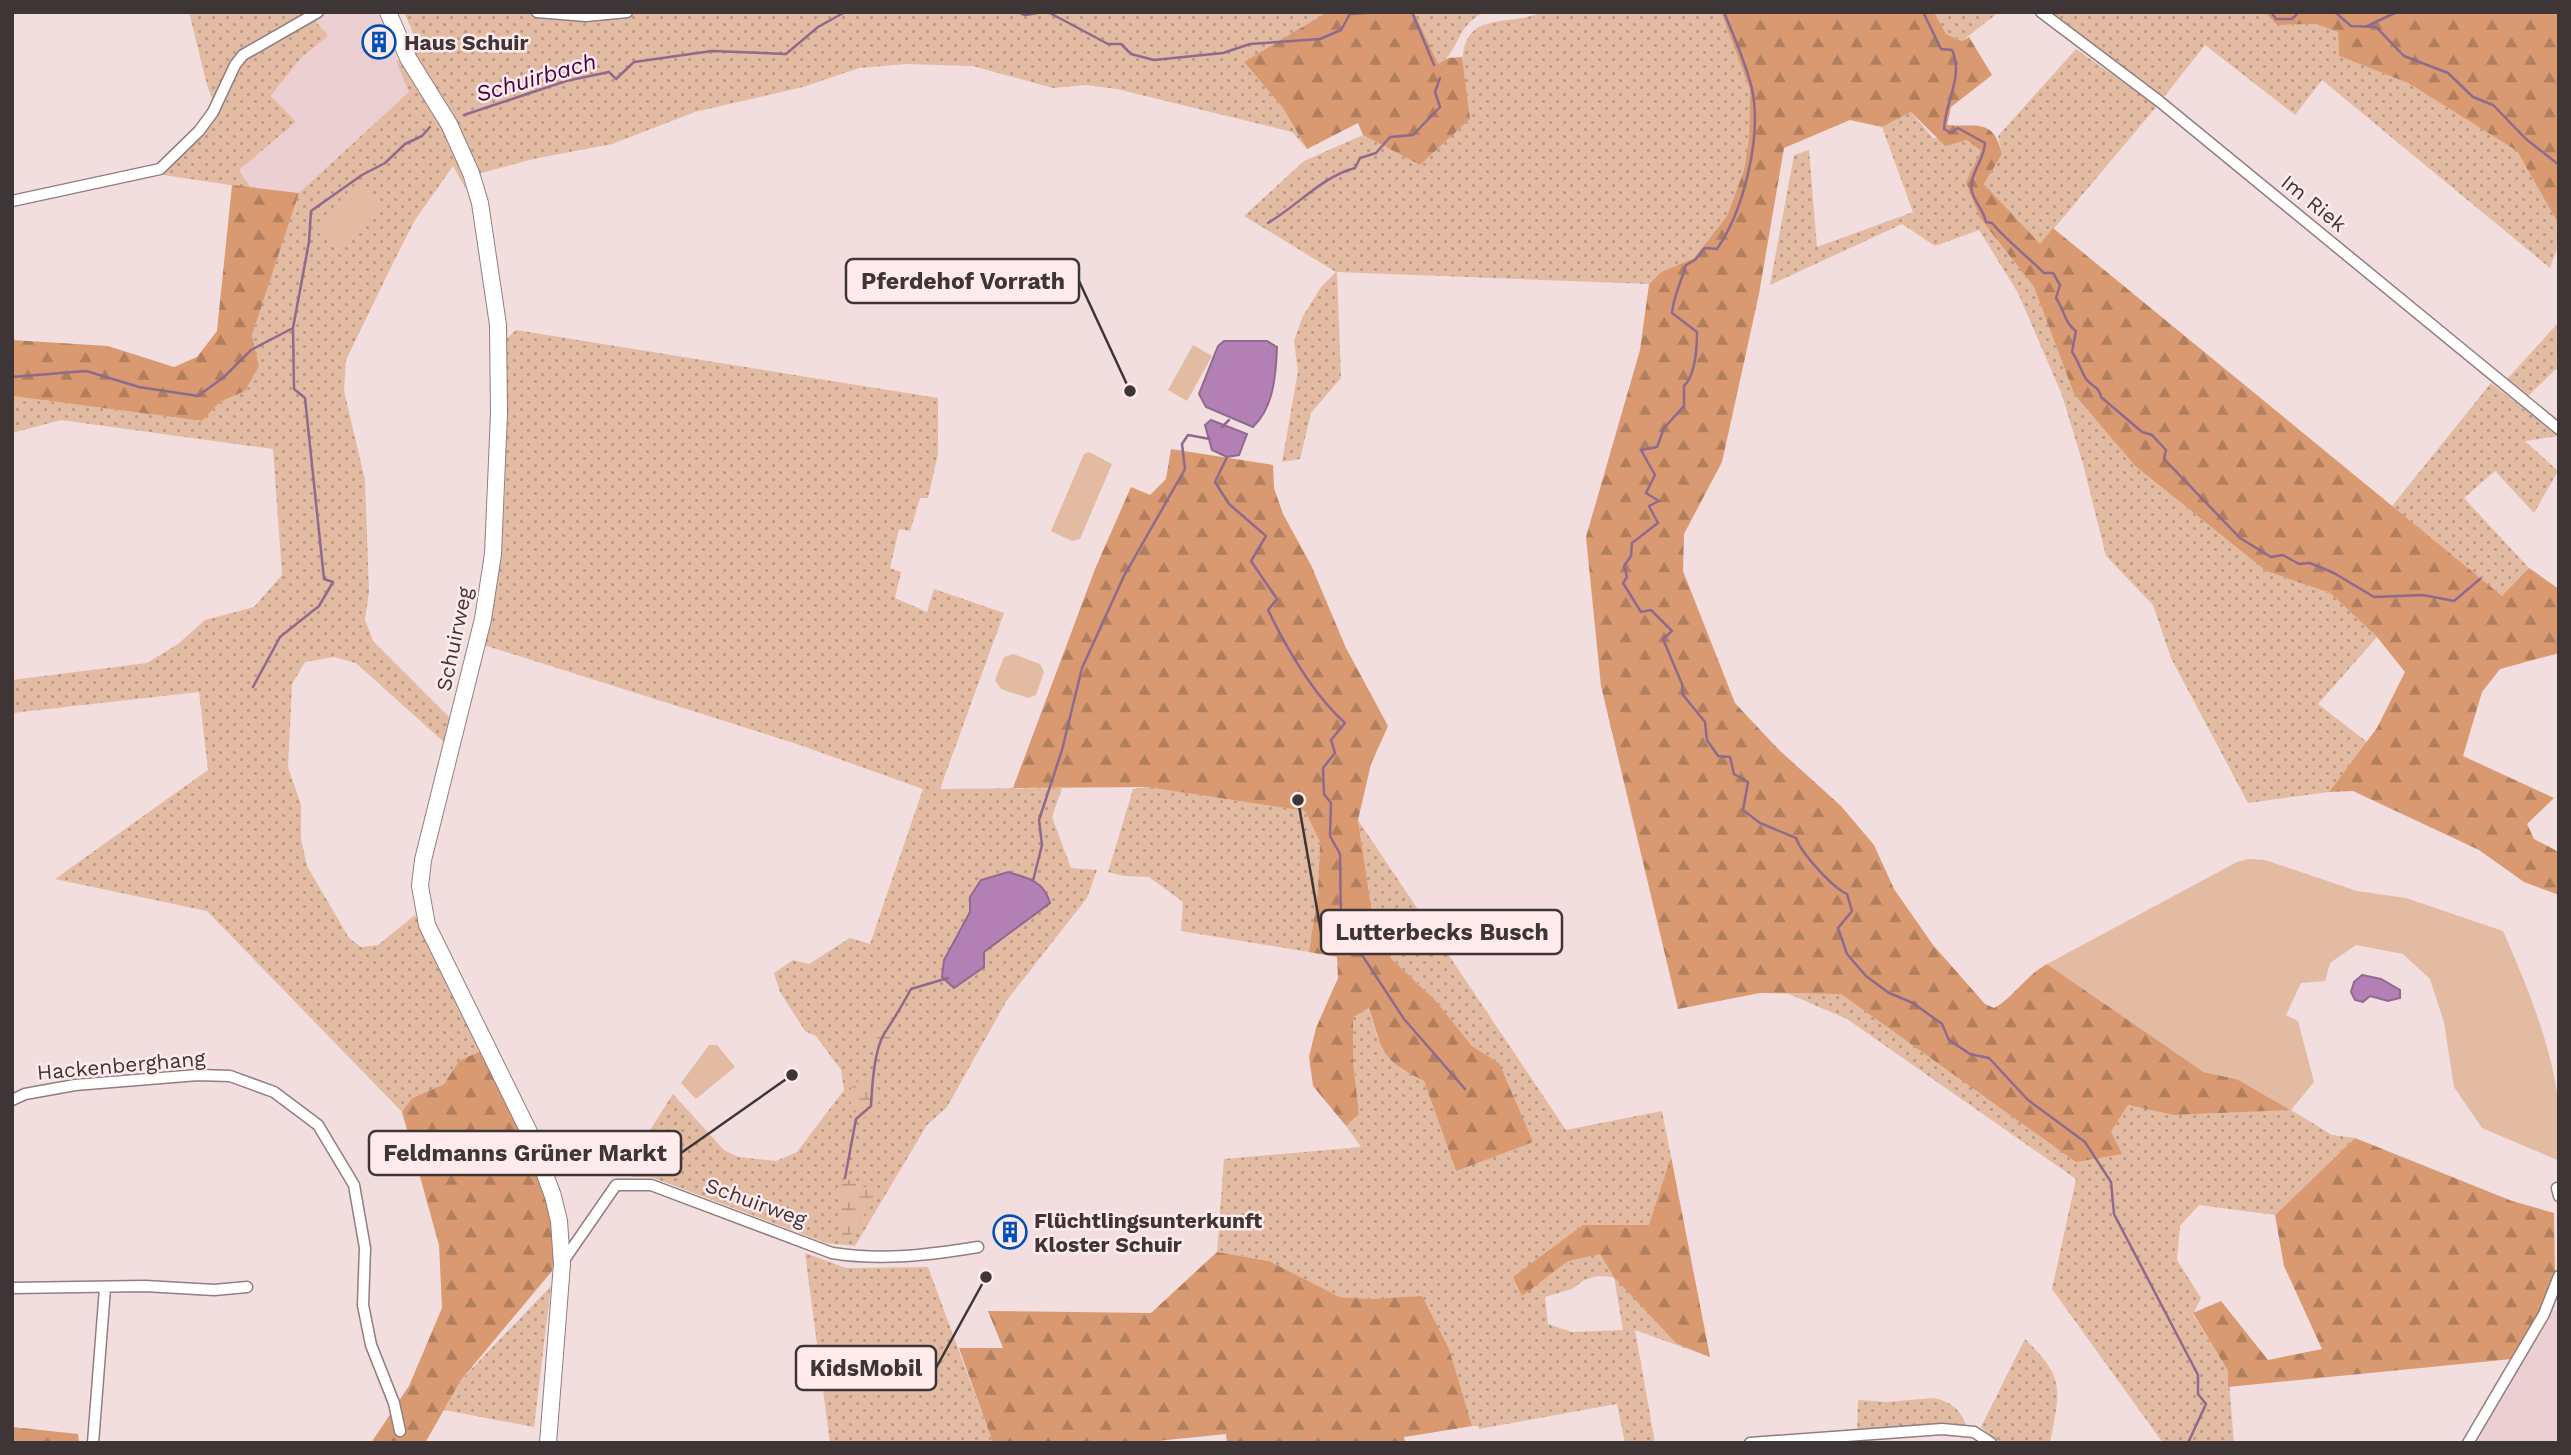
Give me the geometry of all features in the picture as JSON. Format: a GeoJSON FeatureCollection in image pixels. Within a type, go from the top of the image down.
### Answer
{"type":"FeatureCollection","features":[{"type":"Feature","properties":{"kind":"main road","name":"Schuirweg"},"geometry":{"type":"LineString","coordinates":[[388,12],[408,58],[449,124],[471,173],[482,215],[498,325],[499,414],[493,554],[483,618],[424,860],[422,904],[444,964],[540,1157],[559,1221],[562,1264],[548,1443]]}},
{"type":"Feature","properties":{"kind":"street"},"geometry":{"type":"LineString","coordinates":[[12,201],[160,169],[200,131],[243,55],[318,12]]}},
{"type":"Feature","properties":{"kind":"street"},"geometry":{"type":"LineString","coordinates":[[537,12],[586,16],[627,12]]}},
{"type":"Feature","properties":{"kind":"street","name":"Im Riek"},"geometry":{"type":"LineString","coordinates":[[2041,12],[2159,100],[2559,429]]}},
{"type":"Feature","properties":{"kind":"street","name":"Hackenberghang"},"geometry":{"type":"LineString","coordinates":[[12,1100],[25,1094],[75,1085],[198,1075],[230,1076],[274,1092],[318,1125],[354,1185],[365,1248],[363,1305],[371,1345],[394,1403],[400,1431]]}},
{"type":"Feature","properties":{"kind":"street","name":"Schuirweg"},"geometry":{"type":"LineString","coordinates":[[562,1264],[616,1185],[639,1184],[652,1185],[832,1253],[862,1258],[909,1257],[978,1247]]}},
{"type":"Feature","properties":{"kind":"street"},"geometry":{"type":"LineString","coordinates":[[2468,1443],[2544,1314],[2559,1276]]}},
{"type":"Feature","properties":{"kind":"street"},"geometry":{"type":"LineString","coordinates":[[12,1288],[172,1286],[214,1290],[247,1287]]}},
{"type":"Feature","properties":{"kind":"street"},"geometry":{"type":"LineString","coordinates":[[93,1443],[105,1288]]}},
{"type":"Feature","properties":{"kind":"street"},"geometry":{"type":"LineString","coordinates":[[1750,1443],[1942,1429],[1975,1432],[1992,1443]]}},
{"type":"Feature","properties":{"kind":"shaded area"},"geometry":{"type":"Polygon","coordinates":[[[327,12],[374,12],[383,19],[410,92],[299,193],[251,188],[239,170],[296,122],[271,97],[300,59],[328,36],[314,19],[327,12]]]}},
{"type":"Feature","properties":{"kind":"shaded area"},"geometry":{"type":"Polygon","coordinates":[[[1224,341],[1267,341],[1277,347],[1275,379],[1270,400],[1253,427],[1206,407],[1199,394],[1218,346],[1224,341]]]}},
{"type":"Feature","properties":{"kind":"shaded area"},"geometry":{"type":"Polygon","coordinates":[[[1211,420],[1247,434],[1239,455],[1227,457],[1212,450],[1205,425],[1211,420]]]}},
{"type":"Feature","properties":{"kind":"shaded area"},"geometry":{"type":"Polygon","coordinates":[[[1008,872],[1039,885],[1050,903],[984,952],[984,967],[954,988],[942,977],[944,960],[970,912],[970,897],[981,880],[1008,872]]]}},
{"type":"Feature","properties":{"kind":"shaded area"},"geometry":{"type":"Polygon","coordinates":[[[2362,975],[2381,979],[2400,990],[2400,998],[2388,1001],[2370,996],[2363,1002],[2355,1000],[2351,992],[2354,982],[2362,975]]]}},
{"type":"Feature","properties":{"kind":"shaded area"},"geometry":{"type":"Polygon","coordinates":[[[2551,1308],[2559,1313],[2559,1443],[2473,1443],[2551,1308]]]}},
{"type":"Feature","properties":{"kind":"green space"},"geometry":{"type":"Polygon","coordinates":[[[491,10],[584,16],[650,12],[1333,12],[1244,62],[1283,108],[1307,149],[1292,132],[1117,89],[1085,85],[1053,88],[973,66],[906,64],[859,68],[803,87],[695,112],[612,144],[533,159],[478,174],[410,48],[415,38],[404,12],[491,10]]]}},
{"type":"Feature","properties":{"kind":"green space"},"geometry":{"type":"Polygon","coordinates":[[[189,12],[319,12],[314,19],[328,36],[300,59],[271,96],[296,122],[239,170],[251,188],[163,175],[189,149],[217,111],[207,85],[189,12]]]}},
{"type":"Feature","properties":{"kind":"green space"},"geometry":{"type":"Polygon","coordinates":[[[1414,12],[1484,12],[1467,25],[1451,53],[1438,65],[1414,12]]]}},
{"type":"Feature","properties":{"kind":"green space"},"geometry":{"type":"Polygon","coordinates":[[[1414,12],[1438,64],[1448,58],[1462,57],[1470,119],[1420,165],[1363,135],[1358,123],[1307,149],[1283,108],[1244,62],[1326,13],[1414,12]]]}},
{"type":"Feature","properties":{"kind":"green space"},"geometry":{"type":"Polygon","coordinates":[[[1542,12],[1721,12],[1750,90],[1749,138],[1744,170],[1727,216],[1694,258],[1661,272],[1649,284],[1337,272],[1341,378],[1311,413],[1300,459],[1282,462],[1298,371],[1294,341],[1303,316],[1321,287],[1336,272],[1244,216],[1304,161],[1363,135],[1420,165],[1470,119],[1462,66],[1466,41],[1473,31],[1491,23],[1542,12]]]}},
{"type":"Feature","properties":{"kind":"green space"},"geometry":{"type":"Polygon","coordinates":[[[1721,12],[1934,12],[1946,34],[1962,41],[1969,37],[1992,75],[1951,107],[1947,125],[1982,127],[1994,134],[2002,154],[1984,184],[2040,244],[2053,228],[2502,596],[2529,568],[2559,589],[2559,653],[2500,669],[2482,692],[2463,756],[2554,798],[2527,824],[2534,839],[2559,852],[2559,895],[2524,882],[2479,850],[2353,791],[2329,792],[2377,728],[2405,672],[2377,637],[2330,593],[2266,571],[2135,466],[2074,394],[2034,287],[1980,218],[1966,182],[1981,151],[1967,140],[1945,146],[1911,112],[1882,127],[1850,120],[1784,148],[1759,294],[1722,462],[1684,534],[1683,571],[1735,703],[1778,749],[1841,806],[1874,845],[1894,889],[1933,945],[1985,1004],[1994,1008],[2047,964],[2204,1072],[2237,1079],[2291,1110],[2173,1115],[2128,1105],[2111,1132],[2122,1154],[2076,1162],[1841,994],[1760,993],[1678,1009],[1601,686],[1586,537],[1640,350],[1649,284],[1661,272],[1694,258],[1727,216],[1744,170],[1749,138],[1750,90],[1721,12]]]}},
{"type":"Feature","properties":{"kind":"green space"},"geometry":{"type":"Polygon","coordinates":[[[1934,12],[1999,12],[1962,41],[1946,34],[1934,12]]]}},
{"type":"Feature","properties":{"kind":"green space"},"geometry":{"type":"Polygon","coordinates":[[[2044,12],[2265,12],[2277,25],[2316,24],[2338,32],[2339,56],[2408,83],[2517,151],[2559,225],[2559,243],[2550,268],[2322,80],[2295,115],[2205,45],[2164,97],[2044,12]]]}},
{"type":"Feature","properties":{"kind":"green space"},"geometry":{"type":"Polygon","coordinates":[[[2265,12],[2559,12],[2559,225],[2517,151],[2408,83],[2339,56],[2338,32],[2316,24],[2277,25],[2265,12]]]}},
{"type":"Feature","properties":{"kind":"green space"},"geometry":{"type":"Polygon","coordinates":[[[2076,49],[2157,106],[2040,245],[1984,184],[2002,154],[1998,136],[2076,49]]]}},
{"type":"Feature","properties":{"kind":"green space"},"geometry":{"type":"Polygon","coordinates":[[[402,59],[431,106],[455,154],[466,189],[453,166],[415,220],[346,360],[344,391],[365,480],[369,592],[365,620],[373,641],[452,720],[446,744],[356,663],[334,657],[305,662],[292,684],[288,767],[301,805],[301,839],[307,866],[349,938],[361,947],[378,945],[415,915],[481,1051],[459,1061],[444,1084],[412,1098],[402,1112],[207,911],[55,879],[208,770],[199,692],[12,713],[12,680],[147,663],[178,644],[205,620],[254,607],[282,575],[273,449],[61,420],[12,433],[12,396],[202,421],[220,402],[245,391],[259,366],[252,335],[299,193],[409,92],[396,61],[402,59]]]}},
{"type":"Feature","properties":{"kind":"green space"},"geometry":{"type":"Polygon","coordinates":[[[1911,112],[1933,138],[1967,140],[1981,151],[1980,218],[2034,287],[2074,394],[2135,466],[2266,571],[2330,593],[2377,637],[2318,704],[2367,742],[2329,792],[2248,803],[2171,658],[2153,605],[2106,556],[2062,395],[2018,293],[1979,230],[1935,246],[1902,224],[1770,285],[1794,155],[1809,150],[1817,247],[1913,212],[1882,127],[1911,112]]]}},
{"type":"Feature","properties":{"kind":"green space"},"geometry":{"type":"Polygon","coordinates":[[[359,181],[382,204],[337,249],[314,227],[359,181]]]}},
{"type":"Feature","properties":{"kind":"green space"},"geometry":{"type":"Polygon","coordinates":[[[232,185],[299,193],[252,335],[259,366],[245,391],[220,402],[202,421],[12,396],[12,340],[108,346],[174,367],[197,357],[217,331],[232,185]]]}},
{"type":"Feature","properties":{"kind":"green space"},"geometry":{"type":"Polygon","coordinates":[[[2559,322],[2559,371],[2556,369],[2528,396],[2507,379],[2559,322]]]}},
{"type":"Feature","properties":{"kind":"green space"},"geometry":{"type":"Polygon","coordinates":[[[516,330],[938,398],[938,454],[928,498],[920,498],[910,531],[899,529],[890,568],[901,572],[895,598],[927,612],[934,589],[1004,613],[940,789],[1062,788],[1052,817],[1071,868],[1097,870],[1087,898],[1007,1000],[947,1107],[927,1125],[855,1246],[826,1243],[651,1177],[633,1177],[624,1171],[673,1094],[724,1150],[738,1157],[776,1161],[797,1152],[844,1090],[841,1070],[816,1036],[805,1031],[780,992],[774,973],[793,960],[809,964],[850,938],[870,944],[923,789],[797,744],[484,645],[498,576],[505,493],[506,339],[516,330]]]}},
{"type":"Feature","properties":{"kind":"green space"},"geometry":{"type":"Polygon","coordinates":[[[1193,345],[1212,356],[1187,401],[1168,390],[1193,345]]]}},
{"type":"Feature","properties":{"kind":"green space"},"geometry":{"type":"Polygon","coordinates":[[[2491,383],[2558,436],[2525,441],[2558,471],[2534,513],[2495,471],[2464,498],[2529,568],[2503,597],[2392,506],[2491,383]]]}},
{"type":"Feature","properties":{"kind":"green space"},"geometry":{"type":"Polygon","coordinates":[[[1171,449],[1273,465],[1274,488],[1283,514],[1311,565],[1346,648],[1388,726],[1371,764],[1358,820],[1377,945],[1436,1001],[1472,1046],[1499,1063],[1533,1142],[1456,1171],[1424,1081],[1399,1067],[1385,1053],[1369,1008],[1353,1017],[1353,1061],[1359,1114],[1346,1126],[1313,1086],[1309,1057],[1316,1028],[1338,978],[1337,957],[1309,952],[1318,890],[1320,842],[1305,811],[1147,787],[1013,788],[1095,569],[1131,487],[1150,495],[1166,479],[1171,449]]]}},
{"type":"Feature","properties":{"kind":"green space"},"geometry":{"type":"Polygon","coordinates":[[[1089,452],[1112,464],[1080,539],[1072,541],[1051,531],[1084,454],[1089,452]]]}},
{"type":"Feature","properties":{"kind":"green space"},"geometry":{"type":"Polygon","coordinates":[[[1013,654],[1040,664],[1044,672],[1036,695],[1028,698],[1001,689],[995,680],[1004,657],[1013,654]]]}},
{"type":"Feature","properties":{"kind":"green space"},"geometry":{"type":"Polygon","coordinates":[[[1147,787],[1305,811],[1320,842],[1318,890],[1309,952],[1181,931],[1183,902],[1149,877],[1108,872],[1133,789],[1147,787]]]}},
{"type":"Feature","properties":{"kind":"green space"},"geometry":{"type":"Polygon","coordinates":[[[1358,820],[1566,1130],[1662,1111],[1710,1357],[1635,1330],[1655,1443],[1625,1443],[1617,1404],[1479,1429],[1478,1426],[1472,1426],[1403,1437],[1372,1299],[1340,1297],[1269,1261],[1217,1252],[1224,1159],[1361,1147],[1346,1126],[1359,1114],[1353,1061],[1353,1016],[1369,1008],[1385,1054],[1399,1067],[1424,1081],[1456,1171],[1499,1063],[1472,1046],[1436,1001],[1377,945],[1358,820]],[[1598,1276],[1584,1280],[1572,1289],[1545,1297],[1548,1324],[1572,1332],[1623,1330],[1614,1277],[1598,1276]]]}},
{"type":"Feature","properties":{"kind":"green space"},"geometry":{"type":"Polygon","coordinates":[[[2249,859],[2265,860],[2357,891],[2406,898],[2503,931],[2546,1043],[2558,1103],[2560,1132],[2557,1160],[2482,1128],[2454,1087],[2444,1022],[2430,979],[2403,954],[2356,945],[2330,963],[2325,981],[2301,983],[2286,1015],[2298,1021],[2314,1082],[2291,1110],[2237,1079],[2204,1072],[2047,964],[2237,862],[2249,859]]]}},
{"type":"Feature","properties":{"kind":"green space"},"geometry":{"type":"Polygon","coordinates":[[[1789,994],[1841,994],[2076,1161],[2111,1132],[2128,1105],[2173,1115],[2291,1110],[2332,1135],[2355,1138],[2275,1215],[2199,1205],[2180,1226],[2177,1260],[2201,1298],[2193,1314],[2228,1371],[2234,1443],[2163,1443],[2052,1289],[2076,1179],[1847,1019],[1789,994]]]}},
{"type":"Feature","properties":{"kind":"green space"},"geometry":{"type":"Polygon","coordinates":[[[894,1023],[888,1045],[880,1050],[868,1043],[869,1028],[894,1023]]]}},
{"type":"Feature","properties":{"kind":"green space"},"geometry":{"type":"Polygon","coordinates":[[[709,1045],[717,1045],[735,1067],[696,1099],[681,1083],[709,1045]]]}},
{"type":"Feature","properties":{"kind":"green space"},"geometry":{"type":"Polygon","coordinates":[[[487,1048],[523,1128],[544,1187],[554,1244],[552,1271],[461,1380],[425,1443],[371,1443],[409,1386],[442,1308],[439,1245],[402,1112],[412,1098],[444,1084],[459,1061],[487,1048]]]}},
{"type":"Feature","properties":{"kind":"green space"},"geometry":{"type":"Polygon","coordinates":[[[872,1079],[879,1092],[874,1115],[856,1119],[848,1092],[858,1081],[872,1079]]]}},
{"type":"Feature","properties":{"kind":"green space"},"geometry":{"type":"Polygon","coordinates":[[[2355,1138],[2512,1201],[2554,1213],[2555,1276],[2540,1312],[2512,1359],[2228,1387],[2228,1371],[2193,1313],[2221,1301],[2268,1360],[2322,1349],[2284,1266],[2275,1215],[2355,1138]]]}},
{"type":"Feature","properties":{"kind":"green space"},"geometry":{"type":"Polygon","coordinates":[[[1671,1157],[1710,1357],[1676,1343],[1614,1277],[1600,1254],[1568,1261],[1522,1296],[1513,1277],[1583,1225],[1649,1225],[1671,1157]]]}},
{"type":"Feature","properties":{"kind":"green space"},"geometry":{"type":"Polygon","coordinates":[[[845,1178],[875,1192],[875,1198],[851,1235],[843,1237],[838,1187],[845,1178]]]}},
{"type":"Feature","properties":{"kind":"green space"},"geometry":{"type":"Polygon","coordinates":[[[1217,1252],[1269,1261],[1340,1297],[1372,1299],[1422,1296],[1449,1349],[1472,1426],[1404,1437],[1405,1443],[1227,1443],[1226,1434],[1138,1443],[993,1443],[959,1348],[1003,1348],[988,1311],[1151,1313],[1217,1252]]]}},
{"type":"Feature","properties":{"kind":"green space"},"geometry":{"type":"Polygon","coordinates":[[[805,1253],[846,1268],[928,1267],[993,1443],[830,1443],[805,1253]]]}},
{"type":"Feature","properties":{"kind":"green space"},"geometry":{"type":"Polygon","coordinates":[[[551,1286],[534,1427],[444,1410],[461,1380],[551,1286]]]}},
{"type":"Feature","properties":{"kind":"green space"},"geometry":{"type":"Polygon","coordinates":[[[2025,1339],[2048,1365],[2057,1386],[2050,1443],[1999,1443],[1981,1427],[2025,1339]]]}},
{"type":"Feature","properties":{"kind":"green space"},"geometry":{"type":"Polygon","coordinates":[[[1933,1398],[1954,1407],[1966,1425],[1857,1431],[1858,1400],[1886,1402],[1933,1398]]]}},
{"type":"Feature","properties":{"kind":"green space"},"geometry":{"type":"Polygon","coordinates":[[[12,1427],[78,1434],[79,1443],[12,1443],[12,1427]]]}},
{"type":"Feature","properties":{"kind":"waterway","name":"Schuirbach"},"geometry":{"type":"LineString","coordinates":[[464,115],[566,81],[609,72],[616,79],[634,62],[712,51],[786,54],[818,27],[845,12]]}},
{"type":"Feature","properties":{"kind":"waterway","name":"Schuirbach"},"geometry":{"type":"LineString","coordinates":[[1018,12],[1025,15],[1043,12]]}},
{"type":"Feature","properties":{"kind":"waterway","name":"Schuirbach"},"geometry":{"type":"LineString","coordinates":[[1048,12],[1108,44],[1121,44],[1131,54],[1154,60],[1223,53],[1250,44],[1320,39],[1341,30],[1350,14],[1378,12]]}},
{"type":"Feature","properties":{"kind":"waterway"},"geometry":{"type":"LineString","coordinates":[[1412,12],[1434,65]]}},
{"type":"Feature","properties":{"kind":"waterway"},"geometry":{"type":"LineString","coordinates":[[1724,12],[1752,89],[1755,128],[1752,150],[1743,194],[1727,233],[1717,249],[1705,248],[1695,260],[1686,265],[1676,294],[1672,313],[1697,332],[1695,360],[1691,375],[1684,386],[1684,406],[1664,428],[1657,447],[1641,450],[1655,475],[1646,493],[1659,501],[1649,506],[1658,523],[1632,543],[1631,556],[1624,566],[1627,577],[1623,583],[1641,612],[1651,610],[1672,631],[1663,639],[1682,684],[1683,695],[1705,722],[1707,740],[1718,756],[1730,757],[1734,774],[1748,782],[1743,810],[1760,823],[1796,838],[1818,869],[1847,894],[1852,911],[1838,928],[1847,954],[1866,976],[1889,993],[1913,1003],[1942,1024],[1949,1040],[1970,1054],[1989,1058],[2028,1100],[2085,1142],[2111,1182],[2114,1214],[2198,1375],[2198,1394],[2206,1404],[2188,1443]]}},
{"type":"Feature","properties":{"kind":"waterway"},"geometry":{"type":"LineString","coordinates":[[1923,12],[1941,49],[1952,50],[1955,60],[1955,79],[1944,129],[1951,133],[1958,128],[1985,143],[1972,180],[1973,196],[1986,222],[1992,223],[2044,273],[2053,273],[2060,285],[2056,298],[2069,324],[2076,331],[2072,352],[2086,379],[2101,397],[2142,432],[2152,435],[2166,450],[2164,459],[2240,538],[2271,557],[2283,555],[2299,564],[2310,563],[2334,573],[2374,597],[2423,595],[2454,601],[2480,579]]}},
{"type":"Feature","properties":{"kind":"waterway"},"geometry":{"type":"LineString","coordinates":[[2271,12],[2276,19],[2292,19],[2299,12]]}},
{"type":"Feature","properties":{"kind":"waterway"},"geometry":{"type":"LineString","coordinates":[[2335,12],[2351,26],[2376,27],[2404,56],[2448,73],[2473,97],[2493,105],[2526,139],[2559,165]]}},
{"type":"Feature","properties":{"kind":"waterway"},"geometry":{"type":"LineString","coordinates":[[2365,27],[2397,12]]}},
{"type":"Feature","properties":{"kind":"waterway"},"geometry":{"type":"LineString","coordinates":[[1268,223],[1321,184],[1355,168],[1360,158],[1376,153],[1390,137],[1413,135],[1440,107],[1435,92],[1440,78]]}},
{"type":"Feature","properties":{"kind":"waterway","name":"Schuirbach"},"geometry":{"type":"LineString","coordinates":[[253,687],[280,637],[319,606],[333,582],[324,579],[305,398],[294,389],[293,328],[309,242],[311,211],[362,175],[385,163],[405,144],[422,136],[430,127]]}},
{"type":"Feature","properties":{"kind":"waterway","name":"Schuirbach"},"geometry":{"type":"LineString","coordinates":[[12,377],[86,371],[139,387],[198,396],[224,377],[251,350],[293,328]]}},
{"type":"Feature","properties":{"kind":"waterway"},"geometry":{"type":"LineString","coordinates":[[1222,427],[1229,420]]}},
{"type":"Feature","properties":{"kind":"waterway"},"geometry":{"type":"LineString","coordinates":[[1033,881],[1042,845],[1039,820],[1062,750],[1082,668],[1124,576],[1185,469],[1182,444],[1188,435],[1210,439]]}},
{"type":"Feature","properties":{"kind":"waterway"},"geometry":{"type":"LineString","coordinates":[[1227,457],[1215,482],[1229,504],[1266,536],[1251,561],[1277,599],[1268,610],[1302,670],[1322,699],[1345,723],[1331,740],[1335,753],[1323,768],[1324,794],[1331,803],[1330,836],[1340,854],[1341,923],[1404,1019],[1465,1089]]}},
{"type":"Feature","properties":{"kind":"waterway"},"geometry":{"type":"LineString","coordinates":[[845,1178],[856,1119],[871,1106],[874,1067],[882,1038],[911,989],[948,978]]}},
{"type":"Feature","properties":{"kind":"place","name":"Haus Schuir"},"geometry":{"type":"Point","coordinates":[379,42]}},
{"type":"Feature","properties":{"kind":"place","name":"Pferdehof Vorrath"},"geometry":{"type":"Point","coordinates":[1130,391]}},
{"type":"Feature","properties":{"kind":"place","name":"Lutterbecks Busch"},"geometry":{"type":"Point","coordinates":[1298,800]}},
{"type":"Feature","properties":{"kind":"place","name":"Feldmanns Grüner Markt"},"geometry":{"type":"Point","coordinates":[792,1075]}},
{"type":"Feature","properties":{"kind":"place","name":"Flüchtlingsunterkunft Kloster Schuir"},"geometry":{"type":"Point","coordinates":[1010,1232]}},
{"type":"Feature","properties":{"kind":"place","name":"KidsMobil"},"geometry":{"type":"Point","coordinates":[986,1277]}}]}
